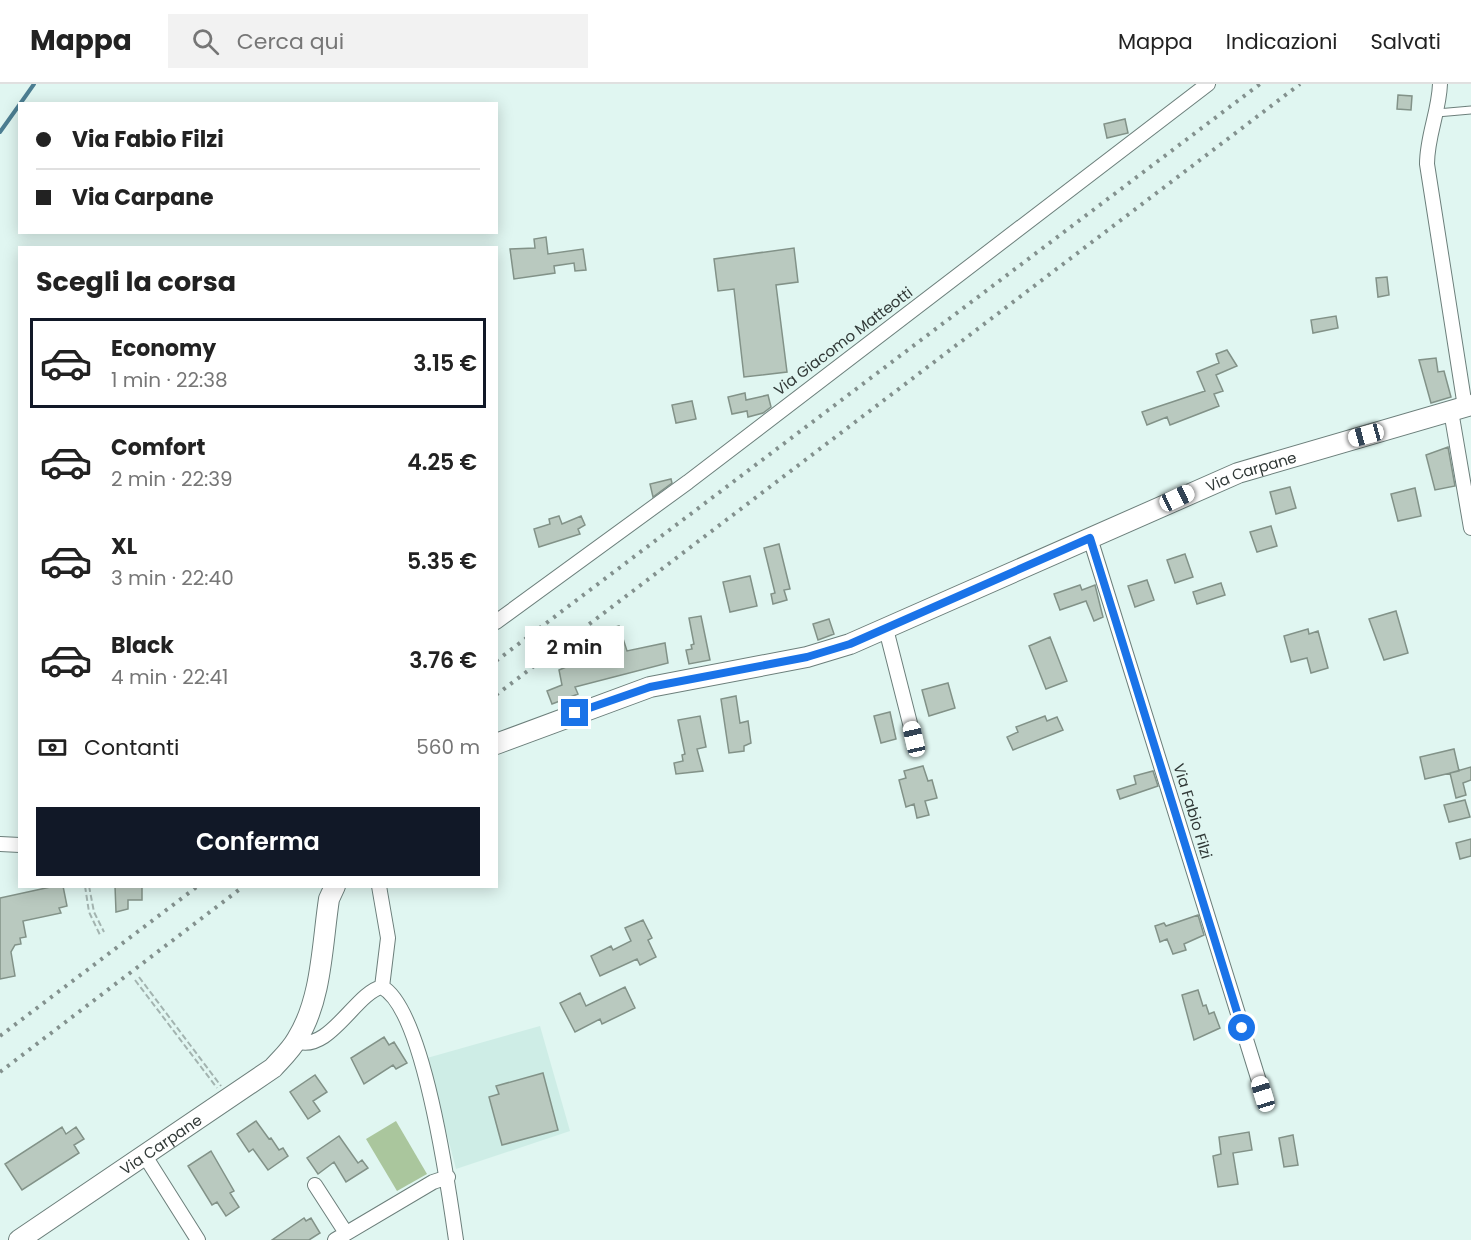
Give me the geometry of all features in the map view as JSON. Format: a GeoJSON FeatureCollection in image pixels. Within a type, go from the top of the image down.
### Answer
{"type":"FeatureCollection","features":[{"type":"Feature","properties":{"kind":"street","name":"Via Giacomo Matteotti"},"geometry":{"type":"LineString","coordinates":[[498,621],[688,482],[1208,84]]}},
{"type":"Feature","properties":{"kind":"street"},"geometry":{"type":"LineString","coordinates":[[1440,84],[1437,113],[1428,140],[1427,164],[1462,408],[1471,528]]}},
{"type":"Feature","properties":{"kind":"street","name":"Via Carpane"},"geometry":{"type":"LineString","coordinates":[[498,743],[631,692],[807,657],[886,629],[941,602],[1238,473],[1462,408]]}},
{"type":"Feature","properties":{"kind":"street","name":"Via Fabio Filzi"},"geometry":{"type":"LineString","coordinates":[[1090,538],[1263,1094]]}},
{"type":"Feature","properties":{"kind":"street"},"geometry":{"type":"LineString","coordinates":[[886,629],[914,739]]}},
{"type":"Feature","properties":{"kind":"street"},"geometry":{"type":"LineString","coordinates":[[0,844],[18,845]]}},
{"type":"Feature","properties":{"kind":"street","name":"Via Carpane"},"geometry":{"type":"LineString","coordinates":[[20,1240],[267,1072],[296,1041],[315,993],[329,899],[334,888]]}},
{"type":"Feature","properties":{"kind":"street"},"geometry":{"type":"LineString","coordinates":[[379,888],[388,938],[382,987]]}},
{"type":"Feature","properties":{"kind":"street"},"geometry":{"type":"LineString","coordinates":[[296,1041],[306,1043],[326,1034],[370,993],[382,987]]}},
{"type":"Feature","properties":{"kind":"street"},"geometry":{"type":"LineString","coordinates":[[382,987],[392,995],[404,1013],[414,1042],[434,1111],[448,1177],[456,1240]]}},
{"type":"Feature","properties":{"kind":"street"},"geometry":{"type":"LineString","coordinates":[[145,1156],[196,1239]]}},
{"type":"Feature","properties":{"kind":"street"},"geometry":{"type":"LineString","coordinates":[[315,1185],[340,1237],[433,1182],[448,1177]]}},
{"type":"Feature","properties":{"kind":"lane"},"geometry":{"type":"LineString","coordinates":[[1437,113],[1442,115],[1471,110]]}},
{"type":"Feature","properties":{"kind":"path"},"geometry":{"type":"LineString","coordinates":[[85,888],[89,912],[99,934]]}},
{"type":"Feature","properties":{"kind":"path"},"geometry":{"type":"LineString","coordinates":[[89,888],[94,912],[104,932]]}},
{"type":"Feature","properties":{"kind":"path"},"geometry":{"type":"LineString","coordinates":[[139,977],[225,1090]]}},
{"type":"Feature","properties":{"kind":"path"},"geometry":{"type":"LineString","coordinates":[[135,980],[221,1093]]}},
{"type":"Feature","properties":{"kind":"shaded area"},"geometry":{"type":"Polygon","coordinates":[[[540,1026],[570,1131],[456,1169],[427,1058],[540,1026]]]}},
{"type":"Feature","properties":{"kind":"green space"},"geometry":{"type":"Polygon","coordinates":[[[396,1121],[427,1174],[397,1191],[366,1139],[396,1121]]]}},
{"type":"Feature","properties":{"kind":"building"},"geometry":{"type":"Polygon","coordinates":[[[1398,95],[1412,96],[1411,110],[1397,109],[1398,95]]]}},
{"type":"Feature","properties":{"kind":"building"},"geometry":{"type":"Polygon","coordinates":[[[1125,119],[1128,133],[1107,138],[1104,124],[1125,119]]]}},
{"type":"Feature","properties":{"kind":"building"},"geometry":{"type":"Polygon","coordinates":[[[546,237],[548,254],[583,249],[586,270],[575,271],[574,263],[554,266],[555,273],[514,279],[510,249],[535,248],[534,239],[546,237]]]}},
{"type":"Feature","properties":{"kind":"building"},"geometry":{"type":"Polygon","coordinates":[[[794,248],[798,282],[776,285],[787,372],[744,377],[734,289],[718,291],[714,259],[794,248]]]}},
{"type":"Feature","properties":{"kind":"building"},"geometry":{"type":"Polygon","coordinates":[[[1387,277],[1389,295],[1378,297],[1376,278],[1387,277]]]}},
{"type":"Feature","properties":{"kind":"building"},"geometry":{"type":"Polygon","coordinates":[[[1336,316],[1338,328],[1313,333],[1311,320],[1336,316]]]}},
{"type":"Feature","properties":{"kind":"building"},"geometry":{"type":"Polygon","coordinates":[[[1227,350],[1237,366],[1216,375],[1223,391],[1214,394],[1219,406],[1170,425],[1167,417],[1147,425],[1142,412],[1205,391],[1197,372],[1219,363],[1216,354],[1227,350]]]}},
{"type":"Feature","properties":{"kind":"building"},"geometry":{"type":"Polygon","coordinates":[[[1436,358],[1438,372],[1444,371],[1451,397],[1431,403],[1419,360],[1436,358]]]}},
{"type":"Feature","properties":{"kind":"building"},"geometry":{"type":"Polygon","coordinates":[[[745,393],[746,400],[768,395],[771,407],[763,413],[748,417],[747,411],[732,414],[728,397],[745,393]]]}},
{"type":"Feature","properties":{"kind":"building"},"geometry":{"type":"Polygon","coordinates":[[[692,401],[696,419],[676,423],[672,405],[692,401]]]}},
{"type":"Feature","properties":{"kind":"building"},"geometry":{"type":"Polygon","coordinates":[[[1448,447],[1455,486],[1435,490],[1426,455],[1448,447]]]}},
{"type":"Feature","properties":{"kind":"building"},"geometry":{"type":"Polygon","coordinates":[[[671,479],[672,483],[653,497],[650,484],[671,479]]]}},
{"type":"Feature","properties":{"kind":"building"},"geometry":{"type":"Polygon","coordinates":[[[1290,487],[1296,508],[1276,514],[1270,492],[1290,487]]]}},
{"type":"Feature","properties":{"kind":"building"},"geometry":{"type":"Polygon","coordinates":[[[1415,488],[1421,516],[1398,521],[1391,494],[1415,488]]]}},
{"type":"Feature","properties":{"kind":"building"},"geometry":{"type":"Polygon","coordinates":[[[559,516],[562,524],[581,516],[585,525],[578,529],[580,534],[539,547],[534,529],[550,524],[549,519],[559,516]]]}},
{"type":"Feature","properties":{"kind":"building"},"geometry":{"type":"Polygon","coordinates":[[[1271,526],[1277,546],[1257,552],[1250,532],[1271,526]]]}},
{"type":"Feature","properties":{"kind":"building"},"geometry":{"type":"Polygon","coordinates":[[[779,544],[790,589],[784,590],[787,600],[773,604],[771,594],[775,593],[764,548],[779,544]]]}},
{"type":"Feature","properties":{"kind":"building"},"geometry":{"type":"Polygon","coordinates":[[[1185,554],[1193,577],[1175,583],[1167,560],[1185,554]]]}},
{"type":"Feature","properties":{"kind":"building"},"geometry":{"type":"Polygon","coordinates":[[[750,576],[757,606],[730,612],[723,582],[750,576]]]}},
{"type":"Feature","properties":{"kind":"building"},"geometry":{"type":"Polygon","coordinates":[[[1147,580],[1154,600],[1135,607],[1128,586],[1147,580]]]}},
{"type":"Feature","properties":{"kind":"building"},"geometry":{"type":"Polygon","coordinates":[[[1221,583],[1225,595],[1197,604],[1193,592],[1221,583]]]}},
{"type":"Feature","properties":{"kind":"building"},"geometry":{"type":"Polygon","coordinates":[[[1080,585],[1082,590],[1095,585],[1103,617],[1094,621],[1086,601],[1060,610],[1054,594],[1080,585]]]}},
{"type":"Feature","properties":{"kind":"building"},"geometry":{"type":"Polygon","coordinates":[[[1396,611],[1408,653],[1384,660],[1369,619],[1396,611]]]}},
{"type":"Feature","properties":{"kind":"building"},"geometry":{"type":"Polygon","coordinates":[[[701,616],[710,660],[689,664],[686,650],[692,649],[691,645],[694,644],[689,618],[701,616]]]}},
{"type":"Feature","properties":{"kind":"building"},"geometry":{"type":"Polygon","coordinates":[[[829,619],[834,634],[818,640],[813,624],[829,619]]]}},
{"type":"Feature","properties":{"kind":"building"},"geometry":{"type":"Polygon","coordinates":[[[619,626],[627,651],[665,643],[668,663],[575,687],[578,694],[552,704],[547,691],[562,685],[559,670],[585,659],[581,648],[603,634],[602,631],[619,626]]]}},
{"type":"Feature","properties":{"kind":"building"},"geometry":{"type":"Polygon","coordinates":[[[1308,629],[1309,634],[1318,631],[1328,668],[1311,673],[1307,658],[1291,662],[1284,636],[1308,629]]]}},
{"type":"Feature","properties":{"kind":"building"},"geometry":{"type":"Polygon","coordinates":[[[1050,637],[1067,681],[1046,689],[1029,646],[1050,637]]]}},
{"type":"Feature","properties":{"kind":"building"},"geometry":{"type":"Polygon","coordinates":[[[948,683],[955,708],[929,716],[922,690],[948,683]]]}},
{"type":"Feature","properties":{"kind":"building"},"geometry":{"type":"Polygon","coordinates":[[[736,696],[740,723],[748,721],[751,743],[744,746],[744,751],[729,753],[721,699],[736,696]]]}},
{"type":"Feature","properties":{"kind":"building"},"geometry":{"type":"Polygon","coordinates":[[[890,712],[896,739],[881,743],[874,716],[890,712]]]}},
{"type":"Feature","properties":{"kind":"building"},"geometry":{"type":"Polygon","coordinates":[[[700,716],[706,747],[697,749],[703,771],[676,774],[674,763],[683,761],[682,755],[685,754],[678,720],[700,716]]]}},
{"type":"Feature","properties":{"kind":"building"},"geometry":{"type":"Polygon","coordinates":[[[1045,716],[1047,721],[1057,717],[1063,730],[1013,750],[1007,737],[1018,732],[1016,727],[1045,716]]]}},
{"type":"Feature","properties":{"kind":"building"},"geometry":{"type":"Polygon","coordinates":[[[1454,749],[1459,771],[1425,779],[1420,757],[1454,749]]]}},
{"type":"Feature","properties":{"kind":"building"},"geometry":{"type":"Polygon","coordinates":[[[923,766],[928,781],[932,780],[937,798],[925,801],[929,815],[917,818],[914,804],[906,807],[899,780],[906,778],[904,771],[923,766]]]}},
{"type":"Feature","properties":{"kind":"building"},"geometry":{"type":"Polygon","coordinates":[[[1471,767],[1471,780],[1463,783],[1466,795],[1456,798],[1450,773],[1471,767]]]}},
{"type":"Feature","properties":{"kind":"building"},"geometry":{"type":"Polygon","coordinates":[[[1153,771],[1158,786],[1120,799],[1117,790],[1136,784],[1134,776],[1153,771]]]}},
{"type":"Feature","properties":{"kind":"building"},"geometry":{"type":"Polygon","coordinates":[[[1465,800],[1470,817],[1449,822],[1444,805],[1465,800]]]}},
{"type":"Feature","properties":{"kind":"building"},"geometry":{"type":"Polygon","coordinates":[[[1471,839],[1471,856],[1460,859],[1456,843],[1471,839]]]}},
{"type":"Feature","properties":{"kind":"building"},"geometry":{"type":"Polygon","coordinates":[[[46,888],[63,888],[67,906],[59,908],[61,913],[23,921],[26,937],[20,938],[21,944],[15,945],[11,952],[15,976],[0,979],[0,898],[46,888]]]}},
{"type":"Feature","properties":{"kind":"building"},"geometry":{"type":"Polygon","coordinates":[[[115,888],[142,888],[142,900],[128,900],[128,909],[116,912],[115,888]]]}},
{"type":"Feature","properties":{"kind":"building"},"geometry":{"type":"Polygon","coordinates":[[[1198,915],[1204,935],[1184,944],[1186,950],[1173,954],[1167,939],[1160,942],[1155,926],[1164,923],[1166,926],[1198,915]]]}},
{"type":"Feature","properties":{"kind":"building"},"geometry":{"type":"Polygon","coordinates":[[[643,920],[652,938],[648,940],[656,957],[640,965],[637,959],[600,976],[591,956],[611,946],[613,950],[631,941],[625,928],[643,920]]]}},
{"type":"Feature","properties":{"kind":"building"},"geometry":{"type":"Polygon","coordinates":[[[625,987],[635,1008],[602,1024],[600,1019],[575,1032],[560,1003],[580,993],[586,1006],[625,987]]]}},
{"type":"Feature","properties":{"kind":"building"},"geometry":{"type":"Polygon","coordinates":[[[1198,990],[1203,1006],[1206,1005],[1209,1014],[1214,1012],[1220,1028],[1194,1040],[1182,995],[1198,990]]]}},
{"type":"Feature","properties":{"kind":"building"},"geometry":{"type":"Polygon","coordinates":[[[384,1037],[389,1045],[394,1042],[407,1063],[396,1069],[393,1065],[364,1084],[351,1058],[384,1037]]]}},
{"type":"Feature","properties":{"kind":"building"},"geometry":{"type":"Polygon","coordinates":[[[543,1073],[558,1130],[502,1145],[489,1097],[499,1094],[496,1086],[543,1073]]]}},
{"type":"Feature","properties":{"kind":"building"},"geometry":{"type":"Polygon","coordinates":[[[315,1075],[327,1092],[313,1101],[320,1111],[308,1119],[290,1092],[315,1075]]]}},
{"type":"Feature","properties":{"kind":"building"},"geometry":{"type":"Polygon","coordinates":[[[256,1121],[279,1150],[283,1148],[288,1156],[268,1170],[253,1149],[249,1152],[237,1134],[256,1121]]]}},
{"type":"Feature","properties":{"kind":"building"},"geometry":{"type":"Polygon","coordinates":[[[62,1127],[66,1134],[76,1127],[84,1139],[74,1145],[79,1153],[22,1190],[5,1164],[62,1127]]]}},
{"type":"Feature","properties":{"kind":"building"},"geometry":{"type":"Polygon","coordinates":[[[1249,1132],[1252,1150],[1233,1153],[1238,1184],[1218,1187],[1213,1156],[1221,1154],[1219,1137],[1249,1132]]]}},
{"type":"Feature","properties":{"kind":"building"},"geometry":{"type":"Polygon","coordinates":[[[1293,1135],[1298,1165],[1284,1167],[1279,1138],[1293,1135]]]}},
{"type":"Feature","properties":{"kind":"building"},"geometry":{"type":"Polygon","coordinates":[[[339,1136],[358,1163],[362,1160],[368,1168],[346,1182],[334,1162],[318,1174],[307,1158],[339,1136]]]}},
{"type":"Feature","properties":{"kind":"building"},"geometry":{"type":"Polygon","coordinates":[[[211,1151],[234,1191],[230,1193],[239,1207],[226,1216],[217,1202],[212,1205],[188,1166],[211,1151]]]}},
{"type":"Feature","properties":{"kind":"building"},"geometry":{"type":"Polygon","coordinates":[[[304,1218],[306,1221],[311,1218],[320,1233],[309,1240],[272,1240],[304,1218]]]}},
{"type":"Feature","properties":{"kind":"waterway"},"geometry":{"type":"LineString","coordinates":[[21,102],[34,84]]}},
{"type":"Feature","properties":{"kind":"waterway"},"geometry":{"type":"LineString","coordinates":[[0,132],[18,107]]}},
{"type":"Feature","properties":{"kind":"railway"},"geometry":{"type":"LineString","coordinates":[[498,659],[1260,84]]}},
{"type":"Feature","properties":{"kind":"railway"},"geometry":{"type":"LineString","coordinates":[[498,693],[1300,84]]}},
{"type":"Feature","properties":{"kind":"railway"},"geometry":{"type":"LineString","coordinates":[[0,1036],[195,888]]}},
{"type":"Feature","properties":{"kind":"railway"},"geometry":{"type":"LineString","coordinates":[[0,1072],[241,888]]}},
{"type":"Feature","properties":{"kind":"route"},"geometry":{"type":"LineString","coordinates":[[575,713],[650,687],[807,657],[850,644],[1090,538],[1242,1028]]}}]}
